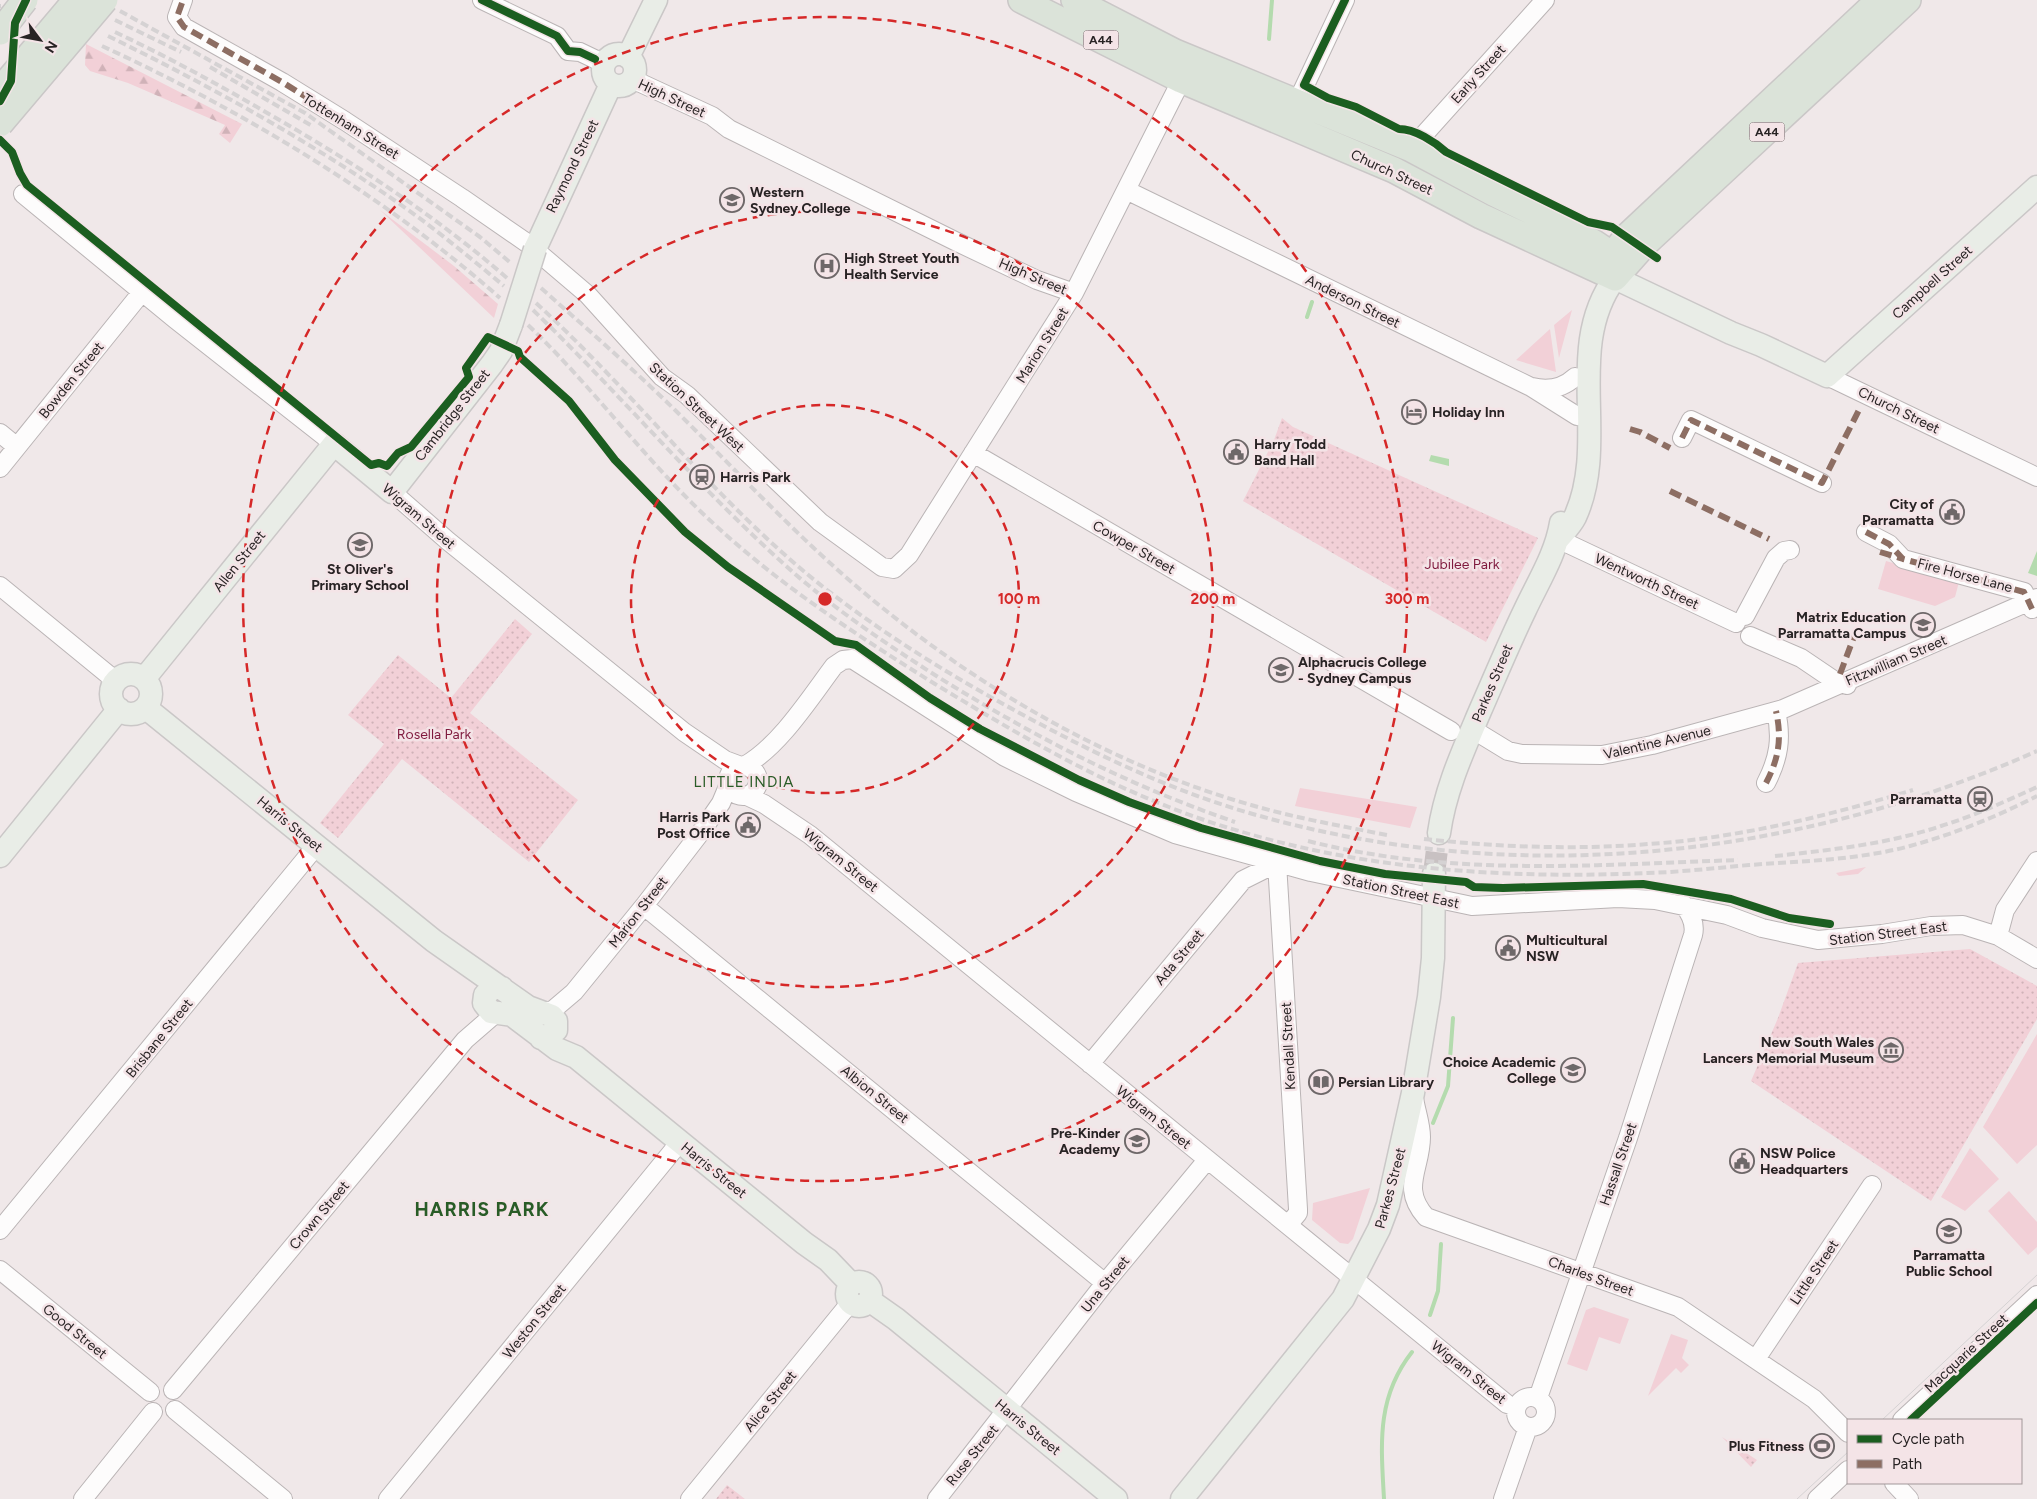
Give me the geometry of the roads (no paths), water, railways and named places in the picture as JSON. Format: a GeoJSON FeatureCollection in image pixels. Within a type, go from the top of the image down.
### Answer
{"type":"FeatureCollection","features":[{"type":"Feature","properties":{"kind":"highway"},"geometry":{"type":"LineString","coordinates":[[0,32],[25,0]]}},
{"type":"Feature","properties":{"kind":"highway"},"geometry":{"type":"LineString","coordinates":[[0,90],[76,0]]}},
{"type":"Feature","properties":{"kind":"highway"},"geometry":{"type":"LineString","coordinates":[[0,124],[105,0]]}},
{"type":"Feature","properties":{"kind":"highway","name":"Church Street"},"geometry":{"type":"LineString","coordinates":[[1021,0],[1187,69],[1297,102],[1411,149],[1493,193],[1594,242],[1616,261]]}},
{"type":"Feature","properties":{"kind":"highway","name":"Church Street"},"geometry":{"type":"LineString","coordinates":[[1074,0],[1187,69],[1286,125],[1394,170],[1481,216],[1616,261]]}},
{"type":"Feature","properties":{"kind":"highway","name":"A44"},"geometry":{"type":"LineString","coordinates":[[1616,261],[1879,0]]}},
{"type":"Feature","properties":{"kind":"highway","name":"A44"},"geometry":{"type":"LineString","coordinates":[[1616,261],[1646,243],[1908,0]]}},
{"type":"Feature","properties":{"kind":"main road","name":"Raymond Street"},"geometry":{"type":"LineString","coordinates":[[535,249],[619,71],[656,0]]}},
{"type":"Feature","properties":{"kind":"main road","name":"Campbell Street"},"geometry":{"type":"LineString","coordinates":[[1827,376],[2037,187]]}},
{"type":"Feature","properties":{"kind":"main road","name":"Cambridge Street"},"geometry":{"type":"LineString","coordinates":[[392,492],[501,351],[535,249]]}},
{"type":"Feature","properties":{"kind":"main road","name":"Church Street"},"geometry":{"type":"LineString","coordinates":[[1616,261],[1664,288],[1736,323],[1761,344],[1827,376]]}},
{"type":"Feature","properties":{"kind":"main road","name":"Parkes Street"},"geometry":{"type":"LineString","coordinates":[[1558,539],[1562,514],[1574,468],[1577,416],[1575,376],[1583,315],[1616,261]]}},
{"type":"Feature","properties":{"kind":"main road","name":"Parkes Street"},"geometry":{"type":"LineString","coordinates":[[1439,833],[1462,730],[1558,539],[1574,519],[1588,474],[1590,444],[1589,369],[1592,331],[1616,261]]}},
{"type":"Feature","properties":{"kind":"main road","name":"Wigram Street"},"geometry":{"type":"LineString","coordinates":[[334,444],[392,492]]}},
{"type":"Feature","properties":{"kind":"main road","name":"Allen Street"},"geometry":{"type":"LineString","coordinates":[[144,679],[334,444]]}},
{"type":"Feature","properties":{"kind":"main road"},"geometry":{"type":"LineString","coordinates":[[134,674],[144,679],[151,691],[146,708],[140,712],[129,714],[119,710],[115,705],[112,693],[116,681],[134,674]]}},
{"type":"Feature","properties":{"kind":"main road","name":"Harris Street"},"geometry":{"type":"LineString","coordinates":[[146,708],[434,941],[492,999],[512,1015],[550,1024],[576,1057],[828,1260],[857,1296],[896,1319],[1116,1499]]}},
{"type":"Feature","properties":{"kind":"main road"},"geometry":{"type":"LineString","coordinates":[[0,856],[119,710]]}},
{"type":"Feature","properties":{"kind":"main road","name":"Parkes Street"},"geometry":{"type":"LineString","coordinates":[[1182,1499],[1343,1299],[1370,1250],[1388,1206],[1413,1092],[1433,958],[1434,874]]}},
{"type":"Feature","properties":{"kind":"street","name":"High Street"},"geometry":{"type":"LineString","coordinates":[[482,0],[557,36],[568,52],[580,52],[712,116],[735,120],[744,124],[1042,271],[1074,293]]}},
{"type":"Feature","properties":{"kind":"street"},"geometry":{"type":"LineString","coordinates":[[1286,125],[1344,0]]}},
{"type":"Feature","properties":{"kind":"street","name":"Early Street"},"geometry":{"type":"LineString","coordinates":[[1411,149],[1544,0]]}},
{"type":"Feature","properties":{"kind":"street","name":"Tottenham Street"},"geometry":{"type":"LineString","coordinates":[[182,2],[177,17],[184,27],[282,82],[345,121],[462,198],[535,249]]}},
{"type":"Feature","properties":{"kind":"street","name":"Marion Street"},"geometry":{"type":"LineString","coordinates":[[894,569],[909,555],[1074,293],[1187,69]]}},
{"type":"Feature","properties":{"kind":"street","name":"Anderson Street"},"geometry":{"type":"LineString","coordinates":[[1126,190],[1531,387],[1577,416]]}},
{"type":"Feature","properties":{"kind":"street","name":"Wigram Street"},"geometry":{"type":"LineString","coordinates":[[23,194],[142,292],[334,444]]}},
{"type":"Feature","properties":{"kind":"street","name":"Station Street West"},"geometry":{"type":"LineString","coordinates":[[535,249],[601,308],[662,377],[687,395],[820,522],[877,564],[894,569]]}},
{"type":"Feature","properties":{"kind":"street","name":"Bowden Street"},"geometry":{"type":"LineString","coordinates":[[0,468],[142,292]]}},
{"type":"Feature","properties":{"kind":"street"},"geometry":{"type":"LineString","coordinates":[[1531,387],[1553,389],[1565,384],[1575,376]]}},
{"type":"Feature","properties":{"kind":"street","name":"Church Street"},"geometry":{"type":"LineString","coordinates":[[1827,376],[2037,477]]}},
{"type":"Feature","properties":{"kind":"street"},"geometry":{"type":"LineString","coordinates":[[1682,438],[1691,420],[1822,483]]}},
{"type":"Feature","properties":{"kind":"street"},"geometry":{"type":"LineString","coordinates":[[0,433],[17,446]]}},
{"type":"Feature","properties":{"kind":"street","name":"Cowper Street"},"geometry":{"type":"LineString","coordinates":[[974,453],[1462,730]]}},
{"type":"Feature","properties":{"kind":"street","name":"Wigram Street"},"geometry":{"type":"LineString","coordinates":[[392,492],[448,541],[1507,1404],[1517,1406]]}},
{"type":"Feature","properties":{"kind":"street","name":"Fire Horse Lane"},"geometry":{"type":"LineString","coordinates":[[1866,532],[1889,544],[1903,559],[2024,592],[2034,604]]}},
{"type":"Feature","properties":{"kind":"street","name":"Wentworth Street"},"geometry":{"type":"LineString","coordinates":[[1558,539],[1748,624],[1823,661],[1840,674],[1856,676]]}},
{"type":"Feature","properties":{"kind":"street"},"geometry":{"type":"LineString","coordinates":[[1880,552],[1903,559]]}},
{"type":"Feature","properties":{"kind":"street"},"geometry":{"type":"LineString","coordinates":[[0,586],[116,681]]}},
{"type":"Feature","properties":{"kind":"street","name":"Fitzwilliam Street"},"geometry":{"type":"LineString","coordinates":[[1832,679],[1856,676],[2034,604]]}},
{"type":"Feature","properties":{"kind":"street","name":"Fitzwilliam Street"},"geometry":{"type":"LineString","coordinates":[[1832,679],[1850,686],[2034,604]]}},
{"type":"Feature","properties":{"kind":"street","name":"Wentworth Street"},"geometry":{"type":"LineString","coordinates":[[1748,624],[1832,679]]}},
{"type":"Feature","properties":{"kind":"street","name":"Marion Street"},"geometry":{"type":"LineString","coordinates":[[550,1024],[554,1009],[574,992],[644,906],[701,832],[720,803],[743,781],[757,757],[781,733],[834,666],[847,658]]}},
{"type":"Feature","properties":{"kind":"street","name":"Station Street East"},"geometry":{"type":"LineString","coordinates":[[847,658],[861,663],[917,702],[1005,757],[1076,792],[1175,834],[1310,872],[1472,906],[1618,898],[1654,900],[1683,904],[1727,915],[1762,928],[1818,940],[1858,937],[1947,925],[1963,925],[1998,936],[2037,959]]}},
{"type":"Feature","properties":{"kind":"street","name":"Valentine Avenue"},"geometry":{"type":"LineString","coordinates":[[1462,730],[1508,751],[1522,754],[1602,755],[1698,734],[1776,711],[1817,695],[1832,679]]}},
{"type":"Feature","properties":{"kind":"street"},"geometry":{"type":"LineString","coordinates":[[1766,783],[1779,748],[1780,728],[1776,711]]}},
{"type":"Feature","properties":{"kind":"street","name":"Brisbane Street"},"geometry":{"type":"LineString","coordinates":[[0,1230],[317,846]]}},
{"type":"Feature","properties":{"kind":"street"},"geometry":{"type":"LineString","coordinates":[[1998,936],[2005,910],[2037,861]]}},
{"type":"Feature","properties":{"kind":"street","name":"Ada Street"},"geometry":{"type":"LineString","coordinates":[[1090,1064],[1243,880],[1277,863]]}},
{"type":"Feature","properties":{"kind":"street","name":"Kendall Street"},"geometry":{"type":"LineString","coordinates":[[1277,863],[1298,1213],[1288,1225]]}},
{"type":"Feature","properties":{"kind":"street","name":"Hassall Street"},"geometry":{"type":"LineString","coordinates":[[1538,1398],[1628,1138],[1695,929],[1689,912],[1683,904]]}},
{"type":"Feature","properties":{"kind":"street","name":"Albion Street"},"geometry":{"type":"LineString","coordinates":[[644,906],[1105,1283]]}},
{"type":"Feature","properties":{"kind":"street","name":"Crown Street"},"geometry":{"type":"LineString","coordinates":[[172,1390],[465,1040],[492,999]]}},
{"type":"Feature","properties":{"kind":"street","name":"Charles Street"},"geometry":{"type":"LineString","coordinates":[[1413,1092],[1421,1136],[1412,1196],[1417,1208],[1426,1217],[1678,1307],[1814,1399],[1847,1432]]}},
{"type":"Feature","properties":{"kind":"street","name":"Weston Street"},"geometry":{"type":"LineString","coordinates":[[388,1499],[680,1142]]}},
{"type":"Feature","properties":{"kind":"street","name":"Una Street"},"geometry":{"type":"LineString","coordinates":[[1007,1411],[1013,1399],[1105,1283],[1207,1160]]}},
{"type":"Feature","properties":{"kind":"street","name":"Little Street"},"geometry":{"type":"LineString","coordinates":[[1756,1359],[1872,1185]]}},
{"type":"Feature","properties":{"kind":"street","name":"Good Street"},"geometry":{"type":"LineString","coordinates":[[0,1270],[150,1392]]}},
{"type":"Feature","properties":{"kind":"street","name":"Macquarie Street"},"geometry":{"type":"LineString","coordinates":[[1903,1419],[2037,1295]]}},
{"type":"Feature","properties":{"kind":"street","name":"Alice Street"},"geometry":{"type":"LineString","coordinates":[[690,1499],[857,1296]]}},
{"type":"Feature","properties":{"kind":"street"},"geometry":{"type":"LineString","coordinates":[[159,1386],[172,1390],[177,1399],[174,1410],[162,1416],[153,1412],[148,1405],[150,1392],[159,1386]]}},
{"type":"Feature","properties":{"kind":"street"},"geometry":{"type":"LineString","coordinates":[[1524,1398],[1538,1398],[1546,1408],[1546,1418],[1539,1426],[1528,1427],[1523,1425],[1517,1417],[1517,1406],[1524,1398]]}},
{"type":"Feature","properties":{"kind":"street"},"geometry":{"type":"LineString","coordinates":[[174,1410],[282,1499]]}},
{"type":"Feature","properties":{"kind":"street","name":"Ruse Street"},"geometry":{"type":"LineString","coordinates":[[937,1499],[1007,1411]]}},
{"type":"Feature","properties":{"kind":"street"},"geometry":{"type":"LineString","coordinates":[[83,1499],[153,1412]]}},
{"type":"Feature","properties":{"kind":"street"},"geometry":{"type":"LineString","coordinates":[[1503,1499],[1528,1427]]}},
{"type":"Feature","properties":{"kind":"street"},"geometry":{"type":"LineString","coordinates":[[1817,1499],[1847,1471]]}},
{"type":"Feature","properties":{"kind":"street"},"geometry":{"type":"LineString","coordinates":[[1895,1484],[1909,1499]]}},
{"type":"Feature","properties":{"kind":"waterway"},"geometry":{"type":"LineString","coordinates":[[1269,39],[1272,0]]}},
{"type":"Feature","properties":{"kind":"waterway"},"geometry":{"type":"LineString","coordinates":[[1307,317],[1312,302]]}},
{"type":"Feature","properties":{"kind":"waterway"},"geometry":{"type":"LineString","coordinates":[[1433,1123],[1448,1086],[1453,1018]]}},
{"type":"Feature","properties":{"kind":"waterway"},"geometry":{"type":"LineString","coordinates":[[1430,1315],[1438,1291],[1441,1244]]}},
{"type":"Feature","properties":{"kind":"waterway"},"geometry":{"type":"LineString","coordinates":[[1384,1499],[1383,1422],[1392,1387],[1400,1369],[1412,1352]]}},
{"type":"Feature","properties":{"kind":"tunnel"},"geometry":{"type":"LineString","coordinates":[[1434,874],[1439,833]]}},
{"type":"Feature","properties":{"kind":"tram line"},"geometry":{"type":"LineString","coordinates":[[1883,1419],[2037,1275]]}},
{"type":"Feature","properties":{"kind":"tram line"},"geometry":{"type":"LineString","coordinates":[[1797,1499],[1847,1453]]}},
{"type":"Feature","properties":{"kind":"railway"},"geometry":{"type":"LineString","coordinates":[[120,11],[305,113],[480,237],[512,264]]}},
{"type":"Feature","properties":{"kind":"railway"},"geometry":{"type":"LineString","coordinates":[[115,20],[181,52]]}},
{"type":"Feature","properties":{"kind":"railway"},"geometry":{"type":"LineString","coordinates":[[115,32],[216,84],[336,154],[395,192],[452,233],[507,278]]}},
{"type":"Feature","properties":{"kind":"railway"},"geometry":{"type":"LineString","coordinates":[[108,36],[254,113],[360,177],[408,210],[504,286]]}},
{"type":"Feature","properties":{"kind":"railway"},"geometry":{"type":"LineString","coordinates":[[102,46],[207,98],[310,158],[360,190],[409,225],[500,298]]}},
{"type":"Feature","properties":{"kind":"railway"},"geometry":{"type":"LineString","coordinates":[[210,67],[314,127]]}},
{"type":"Feature","properties":{"kind":"railway"},"geometry":{"type":"LineString","coordinates":[[541,288],[659,394],[793,529],[868,596],[955,662],[1001,692],[1098,746],[1148,769],[1199,788],[1285,814],[1387,835]]}},
{"type":"Feature","properties":{"kind":"railway"},"geometry":{"type":"LineString","coordinates":[[536,303],[573,338],[750,523],[848,606],[936,665],[1034,721],[1093,751],[1183,791],[1246,812],[1345,836],[1445,850],[1546,856],[1647,852],[1747,839],[1846,818],[1943,788],[2037,751]]}},
{"type":"Feature","properties":{"kind":"railway"},"geometry":{"type":"LineString","coordinates":[[533,310],[752,534],[785,565],[859,624],[938,677],[1046,740],[1119,776],[1235,822]]}},
{"type":"Feature","properties":{"kind":"railway"},"geometry":{"type":"LineString","coordinates":[[528,325],[575,374],[689,501],[740,547],[793,589],[935,684],[1049,751],[1138,794],[1227,827],[1285,844],[1405,865],[1465,871],[1526,874],[1647,873],[1830,859],[1890,851],[1959,830],[2037,796]]}},
{"type":"Feature","properties":{"kind":"railway"},"geometry":{"type":"LineString","coordinates":[[1775,856],[1859,846],[1921,832],[1978,813],[2037,787]]}},
{"type":"Feature","properties":{"kind":"railway"},"geometry":{"type":"LineString","coordinates":[[1424,839],[1508,846],[1565,847],[1621,846],[1682,841],[1716,837],[1816,817],[1913,790]]}},
{"type":"Feature","properties":{"kind":"railway"},"geometry":{"type":"LineString","coordinates":[[1308,841],[1361,852],[1415,860],[1468,864],[1576,866],[1738,860]]}},
{"type":"Feature","properties":{"kind":"place","name":"Western Sydney College"},"geometry":{"type":"Point","coordinates":[732,200]}},
{"type":"Feature","properties":{"kind":"place","name":"High Street Youth Health Service"},"geometry":{"type":"Point","coordinates":[827,266]}},
{"type":"Feature","properties":{"kind":"place","name":"Holiday Inn"},"geometry":{"type":"Point","coordinates":[1414,412]}},
{"type":"Feature","properties":{"kind":"place","name":"Harry Todd Band Hall"},"geometry":{"type":"Point","coordinates":[1236,452]}},
{"type":"Feature","properties":{"kind":"place","name":"Harris Park"},"geometry":{"type":"Point","coordinates":[702,477]}},
{"type":"Feature","properties":{"kind":"place","name":"City of Parramatta"},"geometry":{"type":"Point","coordinates":[1952,512]}},
{"type":"Feature","properties":{"kind":"place","name":"St Oliver's Primary School"},"geometry":{"type":"Point","coordinates":[360,545]}},
{"type":"Feature","properties":{"kind":"place","name":"Matrix Education Parramatta Campus"},"geometry":{"type":"Point","coordinates":[1923,625]}},
{"type":"Feature","properties":{"kind":"place","name":"Alphacrucis College - Sydney Campus"},"geometry":{"type":"Point","coordinates":[1281,670]}},
{"type":"Feature","properties":{"kind":"place","name":"Parramatta"},"geometry":{"type":"Point","coordinates":[1980,799]}},
{"type":"Feature","properties":{"kind":"place","name":"Harris Park Post Office"},"geometry":{"type":"Point","coordinates":[748,825]}},
{"type":"Feature","properties":{"kind":"place","name":"Multicultural NSW"},"geometry":{"type":"Point","coordinates":[1508,948]}},
{"type":"Feature","properties":{"kind":"place","name":"New South Wales Lancers Memorial Museum"},"geometry":{"type":"Point","coordinates":[1891,1050]}},
{"type":"Feature","properties":{"kind":"place","name":"Choice Academic College"},"geometry":{"type":"Point","coordinates":[1573,1070]}},
{"type":"Feature","properties":{"kind":"place","name":"Persian Library"},"geometry":{"type":"Point","coordinates":[1321,1082]}},
{"type":"Feature","properties":{"kind":"place","name":"Pre-Kinder Academy"},"geometry":{"type":"Point","coordinates":[1137,1141]}},
{"type":"Feature","properties":{"kind":"place","name":"NSW Police Headquarters"},"geometry":{"type":"Point","coordinates":[1742,1161]}},
{"type":"Feature","properties":{"kind":"place","name":"Parramatta Public School"},"geometry":{"type":"Point","coordinates":[1949,1231]}},
{"type":"Feature","properties":{"kind":"place","name":"Plus Fitness"},"geometry":{"type":"Point","coordinates":[1822,1446]}},
{"type":"Feature","properties":{"kind":"district","name":"LITTLE INDIA"},"geometry":{"type":"Point","coordinates":[744,782]}},
{"type":"Feature","properties":{"kind":"district","name":"HARRIS PARK"},"geometry":{"type":"Point","coordinates":[482,1209]}},
{"type":"Feature","properties":{"kind":"park label","name":"Jubilee Park"},"geometry":{"type":"Point","coordinates":[1462,564]}},
{"type":"Feature","properties":{"kind":"park label","name":"Rosella Park"},"geometry":{"type":"Point","coordinates":[434,734]}}]}
